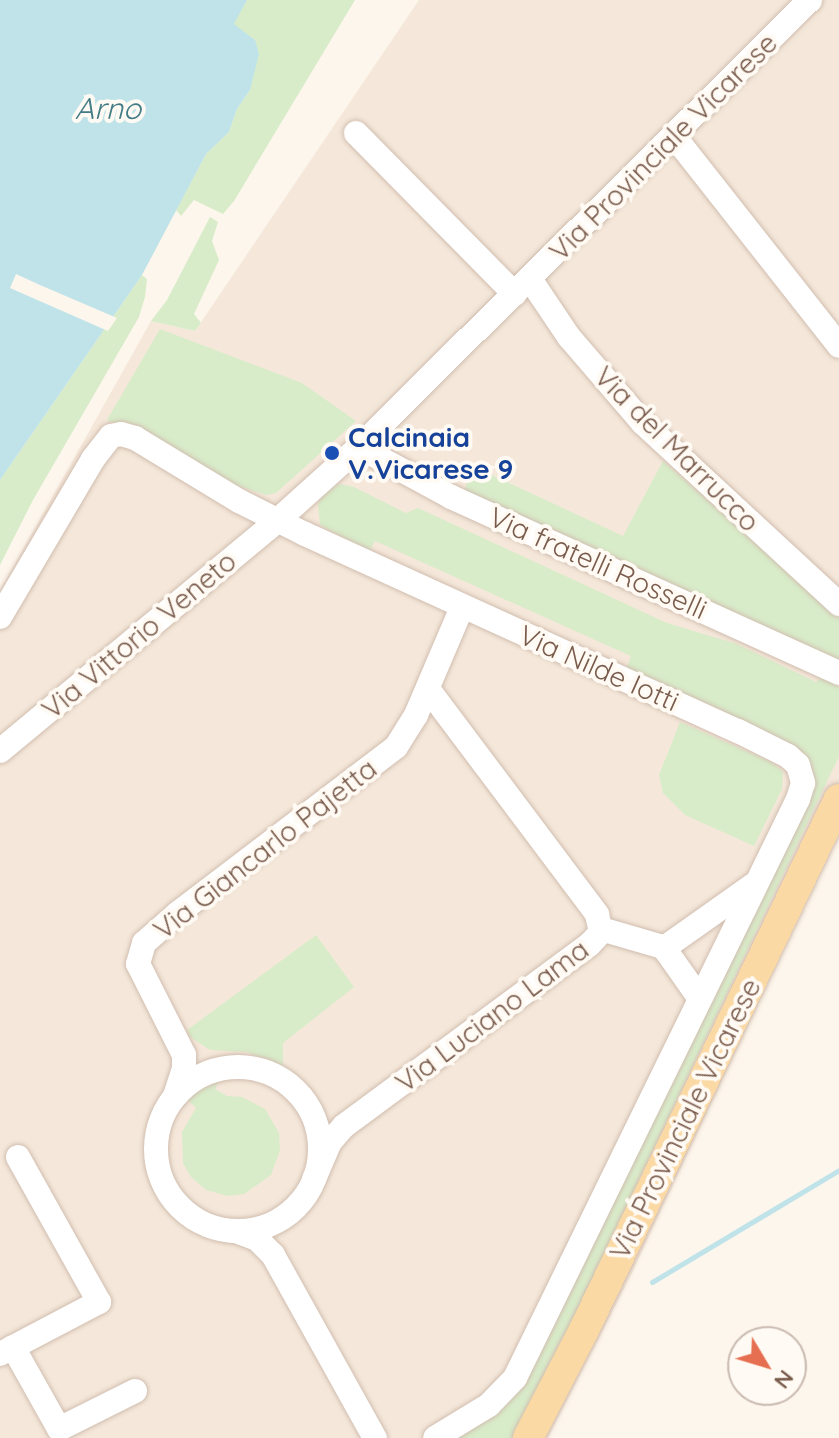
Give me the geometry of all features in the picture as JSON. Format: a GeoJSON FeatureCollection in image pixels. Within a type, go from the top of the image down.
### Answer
{"type":"FeatureCollection","features":[{"type":"Feature","properties":{"kind":"main road","name":"Via Provinciale Vicarese"},"geometry":{"type":"LineString","coordinates":[[528,1438],[584,1330],[839,799]]}},
{"type":"Feature","properties":{"kind":"street","name":"Via Provinciale Vicarese"},"geometry":{"type":"LineString","coordinates":[[278,520],[359,447],[810,0]]}},
{"type":"Feature","properties":{"kind":"street"},"geometry":{"type":"LineString","coordinates":[[356,133],[523,286]]}},
{"type":"Feature","properties":{"kind":"street"},"geometry":{"type":"LineString","coordinates":[[674,136],[839,346]]}},
{"type":"Feature","properties":{"kind":"street","name":"Via del Marrucco"},"geometry":{"type":"LineString","coordinates":[[523,286],[643,423],[839,604]]}},
{"type":"Feature","properties":{"kind":"street","name":"Via Nilde Iotti"},"geometry":{"type":"LineString","coordinates":[[0,617],[93,459],[111,436],[121,434],[135,438],[239,501],[278,520],[714,720],[794,760],[801,772],[802,788],[698,996],[558,1296],[510,1387],[489,1405],[435,1438]]}},
{"type":"Feature","properties":{"kind":"street","name":"Via fratelli Rosselli"},"geometry":{"type":"LineString","coordinates":[[359,447],[451,497],[839,673]]}},
{"type":"Feature","properties":{"kind":"street","name":"Via Vittorio Veneto"},"geometry":{"type":"LineString","coordinates":[[0,751],[278,520]]}},
{"type":"Feature","properties":{"kind":"street","name":"Via Giancarlo Pajetta"},"geometry":{"type":"LineString","coordinates":[[175,1096],[184,1069],[184,1055],[138,964],[144,943],[396,747],[407,734],[462,607]]}},
{"type":"Feature","properties":{"kind":"street","name":"Via Luciano Lama"},"geometry":{"type":"LineString","coordinates":[[282,1267],[280,1239],[309,1189],[330,1142],[344,1126],[589,945],[601,929],[597,914],[428,689]]}},
{"type":"Feature","properties":{"kind":"street","name":"Via Nilde Iotti"},"geometry":{"type":"LineString","coordinates":[[666,948],[672,940],[755,884]]}},
{"type":"Feature","properties":{"kind":"street"},"geometry":{"type":"LineString","coordinates":[[601,929],[666,948],[698,996]]}},
{"type":"Feature","properties":{"kind":"street"},"geometry":{"type":"LineString","coordinates":[[236,1231],[272,1224],[309,1189],[320,1149],[316,1124],[304,1100],[279,1078],[254,1068],[221,1069],[198,1077],[175,1096],[160,1122],[157,1138],[156,1159],[163,1184],[190,1216],[217,1229],[236,1231],[257,1239],[282,1267],[375,1438]]}},
{"type":"Feature","properties":{"kind":"street"},"geometry":{"type":"LineString","coordinates":[[18,1157],[99,1302],[7,1350],[59,1429],[135,1391]]}},
{"type":"Feature","properties":{"kind":"shaded area"},"geometry":{"type":"Polygon","coordinates":[[[419,0],[839,0],[839,830],[631,1275],[548,1438],[0,1438],[0,590],[151,321],[195,331],[419,0]]]}},
{"type":"Feature","properties":{"kind":"green space"},"geometry":{"type":"Polygon","coordinates":[[[247,0],[355,0],[234,201],[223,214],[194,200],[181,216],[176,210],[206,154],[229,132],[237,109],[250,90],[255,40],[233,24],[247,0]]]}},
{"type":"Feature","properties":{"kind":"green space"},"geometry":{"type":"Polygon","coordinates":[[[210,217],[218,222],[212,241],[219,260],[194,314],[201,323],[195,331],[151,321],[167,300],[210,217]]]}},
{"type":"Feature","properties":{"kind":"green space"},"geometry":{"type":"Polygon","coordinates":[[[142,275],[147,279],[139,317],[33,500],[0,565],[0,480],[142,275]]]}},
{"type":"Feature","properties":{"kind":"green space"},"geometry":{"type":"Polygon","coordinates":[[[160,329],[302,383],[356,421],[276,493],[266,495],[227,482],[107,420],[160,329]]]}},
{"type":"Feature","properties":{"kind":"green space"},"geometry":{"type":"Polygon","coordinates":[[[663,461],[839,616],[839,660],[466,493],[465,489],[467,481],[480,474],[492,475],[623,536],[663,461]]]}},
{"type":"Feature","properties":{"kind":"green space"},"geometry":{"type":"Polygon","coordinates":[[[339,484],[354,487],[406,513],[418,508],[667,623],[737,644],[816,682],[823,676],[839,687],[839,756],[532,1406],[513,1438],[457,1438],[496,1414],[522,1387],[811,776],[626,670],[631,656],[375,541],[369,552],[320,525],[318,504],[321,496],[339,484]]]}},
{"type":"Feature","properties":{"kind":"green space"},"geometry":{"type":"Polygon","coordinates":[[[680,722],[771,762],[783,772],[782,789],[754,846],[685,815],[663,793],[659,775],[680,722]]]}},
{"type":"Feature","properties":{"kind":"green space"},"geometry":{"type":"Polygon","coordinates":[[[316,935],[354,987],[283,1043],[283,1067],[247,1052],[210,1050],[190,1037],[187,1030],[316,935]]]}},
{"type":"Feature","properties":{"kind":"green space"},"geometry":{"type":"Polygon","coordinates":[[[209,1078],[219,1082],[215,1089],[227,1096],[242,1097],[265,1109],[279,1133],[280,1150],[271,1175],[244,1194],[228,1196],[206,1190],[191,1177],[183,1163],[182,1132],[196,1108],[188,1100],[188,1094],[196,1083],[209,1078]]]}},
{"type":"Feature","properties":{"kind":"water","name":"Arno"},"geometry":{"type":"Polygon","coordinates":[[[0,0],[247,0],[234,24],[255,40],[259,54],[250,90],[237,109],[229,132],[206,154],[142,275],[0,480],[0,0]]]}},
{"type":"Feature","properties":{"kind":"pier"},"geometry":{"type":"Polygon","coordinates":[[[16,274],[117,318],[108,331],[10,288],[16,274]]]}},
{"type":"Feature","properties":{"kind":"waterway"},"geometry":{"type":"LineString","coordinates":[[652,1282],[839,1170]]}},
{"type":"Feature","properties":{"kind":"place","name":"Calcinaia V.Vicarese 9"},"geometry":{"type":"Point","coordinates":[332,453]}}]}
